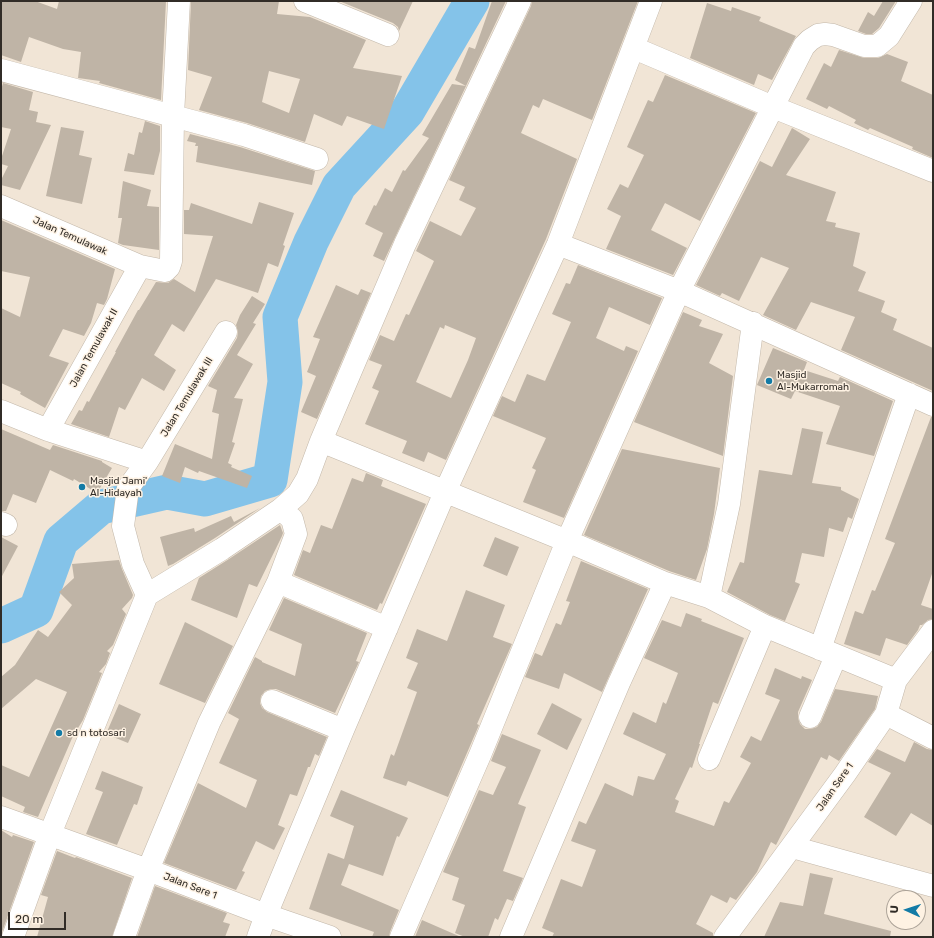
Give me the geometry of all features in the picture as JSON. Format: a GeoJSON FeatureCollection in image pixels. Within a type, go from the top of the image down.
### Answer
{"type":"FeatureCollection","features":[{"type":"Feature","properties":{"kind":"street"},"geometry":{"type":"LineString","coordinates":[[173,116],[179,1]]}},
{"type":"Feature","properties":{"kind":"street"},"geometry":{"type":"LineString","coordinates":[[305,1],[388,35]]}},
{"type":"Feature","properties":{"kind":"street"},"geometry":{"type":"LineString","coordinates":[[13,937],[50,834],[147,595],[281,509],[298,494],[307,479],[321,441],[404,244],[520,1]]}},
{"type":"Feature","properties":{"kind":"street"},"geometry":{"type":"LineString","coordinates":[[401,937],[480,755],[567,541],[679,291],[804,46],[818,35],[825,34],[834,35],[864,46],[877,46],[889,36],[911,1]]}},
{"type":"Feature","properties":{"kind":"street"},"geometry":{"type":"LineString","coordinates":[[258,937],[343,730],[445,492],[558,244],[634,48],[648,2]]}},
{"type":"Feature","properties":{"kind":"street"},"geometry":{"type":"LineString","coordinates":[[634,48],[773,107],[933,171]]}},
{"type":"Feature","properties":{"kind":"street"},"geometry":{"type":"LineString","coordinates":[[1,70],[244,134],[317,159]]}},
{"type":"Feature","properties":{"kind":"street","name":"Jalan Temulawak"},"geometry":{"type":"LineString","coordinates":[[1,206],[140,266],[165,271],[169,267],[171,261],[173,116]]}},
{"type":"Feature","properties":{"kind":"street"},"geometry":{"type":"LineString","coordinates":[[558,244],[679,291],[933,405]]}},
{"type":"Feature","properties":{"kind":"street","name":"Jalan Temulawak II"},"geometry":{"type":"LineString","coordinates":[[48,430],[140,266]]}},
{"type":"Feature","properties":{"kind":"street"},"geometry":{"type":"LineString","coordinates":[[710,597],[729,504],[753,323]]}},
{"type":"Feature","properties":{"kind":"street","name":"Jalan Temulawak III"},"geometry":{"type":"LineString","coordinates":[[147,595],[133,564],[123,526],[128,488],[147,462],[226,332]]}},
{"type":"Feature","properties":{"kind":"street"},"geometry":{"type":"LineString","coordinates":[[810,717],[828,652],[909,394]]}},
{"type":"Feature","properties":{"kind":"street"},"geometry":{"type":"LineString","coordinates":[[1,412],[48,430],[147,462]]}},
{"type":"Feature","properties":{"kind":"street"},"geometry":{"type":"LineString","coordinates":[[321,441],[567,541],[665,583],[710,597],[765,626],[896,680]]}},
{"type":"Feature","properties":{"kind":"street"},"geometry":{"type":"LineString","coordinates":[[124,937],[148,870],[209,723],[278,582],[296,534],[292,519],[281,509]]}},
{"type":"Feature","properties":{"kind":"street"},"geometry":{"type":"LineString","coordinates":[[278,582],[387,628]]}},
{"type":"Feature","properties":{"kind":"street"},"geometry":{"type":"LineString","coordinates":[[511,937],[619,683],[665,583]]}},
{"type":"Feature","properties":{"kind":"street"},"geometry":{"type":"LineString","coordinates":[[709,758],[765,626]]}},
{"type":"Feature","properties":{"kind":"street","name":"Jalan Sere 1"},"geometry":{"type":"LineString","coordinates":[[729,936],[886,714],[896,680],[933,631]]}},
{"type":"Feature","properties":{"kind":"street"},"geometry":{"type":"LineString","coordinates":[[272,701],[343,730]]}},
{"type":"Feature","properties":{"kind":"street"},"geometry":{"type":"LineString","coordinates":[[886,714],[933,738]]}},
{"type":"Feature","properties":{"kind":"street","name":"Jalan Sere 1"},"geometry":{"type":"LineString","coordinates":[[1,816],[266,915],[330,937]]}},
{"type":"Feature","properties":{"kind":"street"},"geometry":{"type":"LineString","coordinates":[[792,847],[933,886]]}},
{"type":"Feature","properties":{"kind":"building"},"geometry":{"type":"Polygon","coordinates":[[[1,1],[35,1],[57,9],[59,1],[166,1],[161,100],[99,83],[100,81],[78,78],[81,52],[63,49],[29,37],[21,62],[1,55],[1,1]]]}},
{"type":"Feature","properties":{"kind":"building"},"geometry":{"type":"Polygon","coordinates":[[[191,1],[279,1],[277,14],[310,17],[366,40],[353,68],[402,76],[384,129],[347,116],[342,126],[314,114],[305,142],[247,123],[199,110],[212,77],[188,70],[191,1]],[[269,71],[262,102],[289,113],[300,79],[269,71]]]}},
{"type":"Feature","properties":{"kind":"building"},"geometry":{"type":"Polygon","coordinates":[[[339,1],[413,1],[399,31],[398,27],[393,23],[339,1]]]}},
{"type":"Feature","properties":{"kind":"building"},"geometry":{"type":"Polygon","coordinates":[[[492,1],[506,1],[466,86],[455,80],[469,47],[475,49],[492,1]]]}},
{"type":"Feature","properties":{"kind":"building"},"geometry":{"type":"Polygon","coordinates":[[[532,1],[638,1],[592,120],[543,99],[539,108],[533,105],[521,133],[577,159],[546,239],[446,460],[428,452],[424,462],[402,453],[407,441],[365,424],[379,391],[372,388],[382,365],[369,360],[380,335],[394,341],[406,314],[409,315],[434,261],[416,251],[430,221],[461,236],[476,208],[459,200],[465,187],[449,180],[532,1]],[[445,325],[444,329],[440,327],[416,382],[451,398],[476,338],[445,325]]]}},
{"type":"Feature","properties":{"kind":"building"},"geometry":{"type":"Polygon","coordinates":[[[883,1],[896,1],[879,28],[872,34],[866,34],[858,31],[868,12],[874,16],[883,1]]]}},
{"type":"Feature","properties":{"kind":"building"},"geometry":{"type":"Polygon","coordinates":[[[707,3],[731,11],[732,7],[761,17],[759,21],[796,36],[772,80],[758,74],[754,85],[690,58],[707,3]]]}},
{"type":"Feature","properties":{"kind":"building"},"geometry":{"type":"Polygon","coordinates":[[[839,50],[864,58],[878,58],[887,54],[908,62],[901,81],[933,95],[933,158],[912,149],[913,147],[870,128],[868,130],[854,123],[856,120],[829,106],[827,109],[806,99],[824,63],[831,67],[839,50]]]}},
{"type":"Feature","properties":{"kind":"building"},"geometry":{"type":"Polygon","coordinates":[[[665,75],[756,113],[700,221],[665,203],[651,230],[687,248],[673,275],[606,249],[621,216],[607,209],[620,184],[628,188],[644,155],[627,147],[648,100],[653,102],[665,75]]]}},
{"type":"Feature","properties":{"kind":"building"},"geometry":{"type":"Polygon","coordinates":[[[3,83],[33,92],[29,110],[38,112],[36,122],[51,125],[20,190],[1,185],[1,180],[8,166],[1,164],[1,159],[11,129],[1,127],[1,90],[3,83]]]}},
{"type":"Feature","properties":{"kind":"building"},"geometry":{"type":"Polygon","coordinates":[[[452,84],[466,86],[384,261],[373,256],[383,233],[365,224],[374,205],[376,206],[385,188],[392,192],[403,170],[405,171],[429,138],[422,135],[452,84]]]}},
{"type":"Feature","properties":{"kind":"building"},"geometry":{"type":"Polygon","coordinates":[[[145,121],[160,126],[160,151],[154,175],[124,171],[128,153],[134,155],[139,132],[142,133],[145,121]]]}},
{"type":"Feature","properties":{"kind":"building"},"geometry":{"type":"Polygon","coordinates":[[[61,127],[84,131],[79,155],[92,158],[82,204],[46,196],[61,127]]]}},
{"type":"Feature","properties":{"kind":"building"},"geometry":{"type":"Polygon","coordinates":[[[792,128],[810,139],[786,175],[836,192],[826,221],[836,223],[835,227],[860,233],[853,266],[866,272],[858,291],[885,301],[881,312],[897,319],[893,330],[933,348],[933,391],[841,350],[855,317],[811,302],[796,330],[763,315],[789,268],[761,257],[739,301],[722,293],[720,296],[696,285],[760,161],[772,167],[792,128]]]}},
{"type":"Feature","properties":{"kind":"building"},"geometry":{"type":"Polygon","coordinates":[[[190,134],[240,147],[315,171],[312,185],[196,162],[198,146],[195,146],[196,143],[187,141],[190,134]]]}},
{"type":"Feature","properties":{"kind":"building"},"geometry":{"type":"Polygon","coordinates":[[[123,181],[151,190],[147,206],[159,207],[159,250],[118,243],[122,218],[118,218],[123,181]]]}},
{"type":"Feature","properties":{"kind":"building"},"geometry":{"type":"Polygon","coordinates":[[[259,202],[294,213],[283,245],[285,246],[278,267],[268,263],[258,293],[216,279],[184,332],[172,324],[154,355],[176,370],[164,391],[142,378],[125,410],[119,407],[109,437],[71,424],[79,410],[82,411],[87,401],[89,402],[138,310],[156,282],[168,283],[174,279],[195,292],[213,236],[184,234],[184,210],[189,210],[191,203],[252,224],[259,202]]]}},
{"type":"Feature","properties":{"kind":"building"},"geometry":{"type":"Polygon","coordinates":[[[1,220],[115,269],[107,299],[104,305],[97,303],[91,323],[84,336],[63,329],[49,356],[69,363],[45,408],[20,394],[21,392],[1,383],[1,308],[20,317],[30,277],[1,271],[1,220]]]}},
{"type":"Feature","properties":{"kind":"building"},"geometry":{"type":"Polygon","coordinates":[[[578,265],[662,298],[650,325],[609,307],[596,338],[624,351],[626,346],[638,351],[564,518],[523,502],[536,470],[532,468],[546,438],[493,416],[502,396],[515,402],[527,374],[545,381],[571,322],[552,314],[566,283],[570,284],[578,265]]]}},
{"type":"Feature","properties":{"kind":"building"},"geometry":{"type":"Polygon","coordinates":[[[336,285],[358,295],[361,289],[371,293],[317,419],[301,412],[316,376],[307,372],[320,339],[313,337],[336,285]]]}},
{"type":"Feature","properties":{"kind":"building"},"geometry":{"type":"Polygon","coordinates":[[[252,296],[265,304],[253,323],[256,324],[237,355],[253,364],[234,398],[243,399],[232,442],[235,443],[228,463],[232,465],[231,467],[252,476],[247,488],[199,471],[198,473],[185,467],[180,483],[162,476],[175,444],[212,459],[219,414],[212,412],[217,390],[208,386],[237,338],[238,332],[236,325],[240,315],[252,296]]]}},
{"type":"Feature","properties":{"kind":"building"},"geometry":{"type":"Polygon","coordinates":[[[683,312],[702,320],[699,326],[723,334],[709,363],[733,376],[723,456],[634,422],[683,312]]]}},
{"type":"Feature","properties":{"kind":"building"},"geometry":{"type":"Polygon","coordinates":[[[773,348],[807,362],[804,370],[838,381],[840,377],[893,401],[874,456],[826,444],[840,406],[795,391],[791,399],[757,385],[773,348]]]}},
{"type":"Feature","properties":{"kind":"building"},"geometry":{"type":"Polygon","coordinates":[[[931,417],[933,417],[933,571],[921,605],[933,609],[933,619],[920,625],[907,645],[886,638],[880,656],[844,644],[855,611],[863,614],[872,590],[875,591],[895,543],[885,539],[931,417]]]}},
{"type":"Feature","properties":{"kind":"building"},"geometry":{"type":"Polygon","coordinates":[[[802,428],[823,432],[812,483],[841,487],[841,490],[859,499],[852,519],[848,517],[843,532],[829,528],[824,557],[802,553],[795,582],[800,584],[785,621],[770,615],[727,592],[740,562],[744,563],[759,470],[792,475],[802,428]]]}},
{"type":"Feature","properties":{"kind":"building"},"geometry":{"type":"Polygon","coordinates":[[[1,429],[50,450],[53,445],[102,461],[112,468],[97,493],[74,479],[73,481],[50,470],[36,503],[13,494],[6,511],[1,511],[1,429]]]}},
{"type":"Feature","properties":{"kind":"building"},"geometry":{"type":"Polygon","coordinates":[[[622,449],[720,468],[714,514],[707,549],[696,580],[669,571],[584,535],[622,449]]]}},
{"type":"Feature","properties":{"kind":"building"},"geometry":{"type":"Polygon","coordinates":[[[366,473],[383,480],[381,486],[426,504],[382,604],[380,603],[377,610],[294,575],[303,550],[310,553],[321,525],[332,529],[352,478],[363,482],[366,473]]]}},
{"type":"Feature","properties":{"kind":"building"},"geometry":{"type":"Polygon","coordinates":[[[260,508],[215,538],[168,566],[160,537],[194,528],[195,532],[231,516],[234,522],[260,508]]]}},
{"type":"Feature","properties":{"kind":"building"},"geometry":{"type":"Polygon","coordinates":[[[280,525],[283,533],[282,536],[257,587],[249,584],[237,618],[191,600],[199,578],[280,525]]]}},
{"type":"Feature","properties":{"kind":"building"},"geometry":{"type":"Polygon","coordinates":[[[1,537],[18,546],[1,578],[1,537]]]}},
{"type":"Feature","properties":{"kind":"building"},"geometry":{"type":"Polygon","coordinates":[[[495,537],[519,547],[507,576],[483,566],[495,537]]]}},
{"type":"Feature","properties":{"kind":"building"},"geometry":{"type":"Polygon","coordinates":[[[119,560],[133,595],[122,609],[126,614],[113,645],[107,651],[110,653],[106,664],[99,672],[102,673],[83,720],[73,736],[38,817],[23,812],[25,807],[1,796],[1,765],[29,777],[67,692],[36,679],[1,709],[1,677],[15,665],[38,630],[48,637],[72,605],[59,592],[74,578],[72,564],[119,560]]]}},
{"type":"Feature","properties":{"kind":"building"},"geometry":{"type":"Polygon","coordinates":[[[581,561],[648,589],[602,692],[564,673],[559,689],[525,677],[535,653],[542,656],[556,623],[561,625],[570,602],[566,601],[581,561]]]}},
{"type":"Feature","properties":{"kind":"building"},"geometry":{"type":"Polygon","coordinates":[[[466,590],[505,605],[493,637],[512,644],[477,724],[479,725],[448,797],[408,781],[406,786],[383,778],[391,754],[394,756],[417,692],[407,688],[418,663],[406,658],[417,629],[447,641],[466,590]]]}},
{"type":"Feature","properties":{"kind":"building"},"geometry":{"type":"Polygon","coordinates":[[[284,598],[367,633],[356,661],[359,662],[335,713],[276,689],[265,691],[261,696],[260,703],[262,708],[267,712],[327,737],[319,756],[315,754],[310,767],[308,767],[297,796],[290,794],[278,825],[285,828],[274,850],[256,841],[242,871],[245,872],[236,890],[164,863],[198,783],[246,808],[257,780],[219,763],[239,719],[228,713],[255,657],[262,662],[295,676],[302,644],[269,630],[284,598]]]}},
{"type":"Feature","properties":{"kind":"building"},"geometry":{"type":"Polygon","coordinates":[[[686,613],[702,619],[701,621],[744,638],[718,704],[713,702],[692,768],[690,767],[675,799],[679,801],[675,812],[714,826],[724,801],[729,803],[751,763],[740,757],[751,736],[761,741],[780,700],[765,694],[775,668],[801,679],[802,676],[812,680],[798,712],[800,724],[805,729],[817,727],[821,722],[835,689],[878,696],[875,709],[839,761],[829,755],[827,760],[821,757],[776,845],[771,842],[757,872],[736,900],[730,897],[727,903],[711,895],[696,924],[713,933],[713,937],[552,937],[554,933],[542,928],[561,879],[582,887],[596,850],[571,841],[579,821],[586,824],[605,783],[633,796],[638,776],[654,780],[666,754],[623,734],[633,712],[656,723],[663,702],[666,704],[678,673],[644,658],[662,620],[681,627],[686,613]]]}},
{"type":"Feature","properties":{"kind":"building"},"geometry":{"type":"Polygon","coordinates":[[[185,622],[233,646],[205,703],[159,684],[185,622]]]}},
{"type":"Feature","properties":{"kind":"building"},"geometry":{"type":"Polygon","coordinates":[[[552,703],[582,719],[567,750],[537,734],[552,703]]]}},
{"type":"Feature","properties":{"kind":"building"},"geometry":{"type":"Polygon","coordinates":[[[119,704],[141,714],[128,743],[106,734],[119,704]]]}},
{"type":"Feature","properties":{"kind":"building"},"geometry":{"type":"Polygon","coordinates":[[[502,734],[541,750],[518,804],[526,807],[503,871],[523,878],[513,901],[507,899],[498,920],[495,918],[488,937],[465,937],[455,933],[465,905],[452,900],[459,878],[443,872],[479,790],[493,795],[506,767],[491,761],[502,734]]]}},
{"type":"Feature","properties":{"kind":"building"},"geometry":{"type":"Polygon","coordinates":[[[914,742],[927,749],[933,750],[933,826],[911,813],[896,836],[864,817],[891,773],[868,762],[877,749],[905,762],[914,742]]]}},
{"type":"Feature","properties":{"kind":"building"},"geometry":{"type":"Polygon","coordinates":[[[102,771],[143,787],[137,805],[134,804],[117,845],[86,834],[103,792],[95,789],[102,771]]]}},
{"type":"Feature","properties":{"kind":"building"},"geometry":{"type":"Polygon","coordinates":[[[341,790],[408,818],[399,837],[397,836],[383,876],[349,864],[341,885],[399,910],[389,937],[372,937],[374,932],[309,909],[328,853],[344,859],[354,826],[330,816],[341,790]]]}},
{"type":"Feature","properties":{"kind":"building"},"geometry":{"type":"Polygon","coordinates":[[[1,830],[12,837],[13,835],[34,842],[1,935],[1,830]]]}},
{"type":"Feature","properties":{"kind":"building"},"geometry":{"type":"Polygon","coordinates":[[[57,851],[132,878],[112,937],[37,937],[48,897],[41,895],[57,851]]]}},
{"type":"Feature","properties":{"kind":"building"},"geometry":{"type":"Polygon","coordinates":[[[810,873],[833,878],[824,914],[891,931],[890,937],[764,937],[780,902],[803,906],[810,873]]]}},
{"type":"Feature","properties":{"kind":"building"},"geometry":{"type":"Polygon","coordinates":[[[155,886],[227,913],[223,922],[230,924],[225,937],[137,937],[155,886]]]}},
{"type":"Feature","properties":{"kind":"building"},"geometry":{"type":"Polygon","coordinates":[[[422,920],[461,937],[415,937],[422,920]]]}},
{"type":"Feature","properties":{"kind":"waterway"},"geometry":{"type":"LineString","coordinates":[[1,626],[36,610],[61,541],[101,507],[167,492],[205,499],[270,480],[285,382],[280,317],[311,242],[339,186],[407,112],[472,1]]}},
{"type":"Feature","properties":{"kind":"place","name":"Masjid Al-Mukarromah"},"geometry":{"type":"Point","coordinates":[769,381]}},
{"type":"Feature","properties":{"kind":"place","name":"Masjid Jami' Al-Hidayah"},"geometry":{"type":"Point","coordinates":[82,487]}},
{"type":"Feature","properties":{"kind":"place","name":"sd n totosari"},"geometry":{"type":"Point","coordinates":[59,733]}}]}
